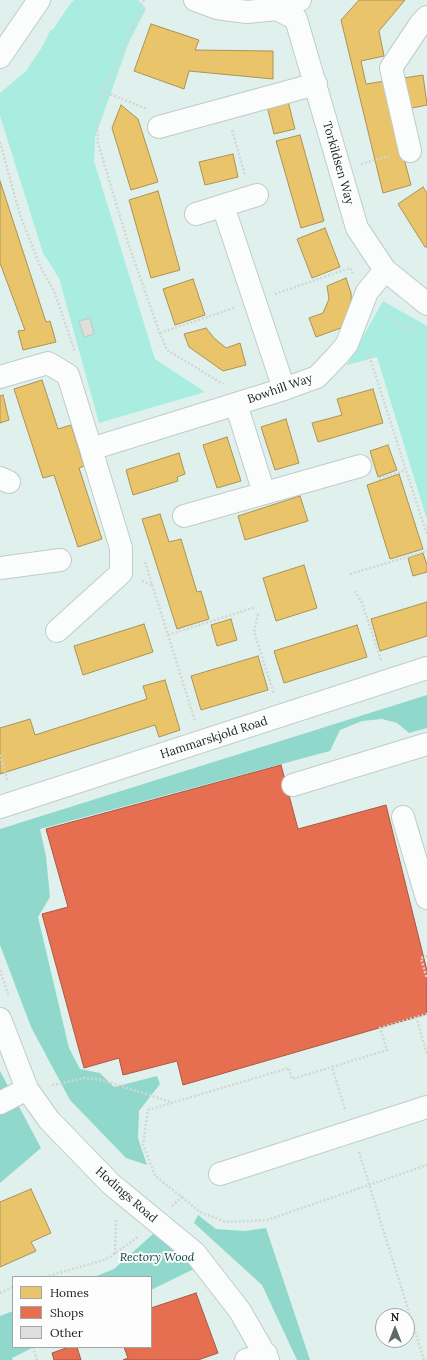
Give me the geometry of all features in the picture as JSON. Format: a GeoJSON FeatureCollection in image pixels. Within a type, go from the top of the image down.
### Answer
{"type":"FeatureCollection","features":[{"type":"Feature","properties":{"kind":"street"},"geometry":{"type":"LineString","coordinates":[[0,57],[39,0]]}},
{"type":"Feature","properties":{"kind":"street"},"geometry":{"type":"LineString","coordinates":[[195,0],[217,8],[247,12],[277,9],[300,0]]}},
{"type":"Feature","properties":{"kind":"street","name":"Torkildsen Way"},"geometry":{"type":"LineString","coordinates":[[277,9],[296,19],[357,228],[385,270],[427,304]]}},
{"type":"Feature","properties":{"kind":"street"},"geometry":{"type":"LineString","coordinates":[[410,151],[391,68],[425,22]]}},
{"type":"Feature","properties":{"kind":"street"},"geometry":{"type":"LineString","coordinates":[[169,124],[316,84]]}},
{"type":"Feature","properties":{"kind":"street"},"geometry":{"type":"LineString","coordinates":[[196,214],[254,196]]}},
{"type":"Feature","properties":{"kind":"street"},"geometry":{"type":"LineString","coordinates":[[223,206],[284,389]]}},
{"type":"Feature","properties":{"kind":"street","name":"Bowhill Way"},"geometry":{"type":"LineString","coordinates":[[91,449],[232,395],[284,389],[317,377],[347,344],[367,292],[385,270]]}},
{"type":"Feature","properties":{"kind":"street"},"geometry":{"type":"LineString","coordinates":[[0,377],[48,363],[68,375],[121,548],[121,572],[57,631]]}},
{"type":"Feature","properties":{"kind":"street","name":"Bowhill Way"},"geometry":{"type":"LineString","coordinates":[[232,395],[264,493]]}},
{"type":"Feature","properties":{"kind":"street"},"geometry":{"type":"LineString","coordinates":[[184,516],[360,466]]}},
{"type":"Feature","properties":{"kind":"street"},"geometry":{"type":"LineString","coordinates":[[0,568],[60,560]]}},
{"type":"Feature","properties":{"kind":"street","name":"Hammarskjold Road"},"geometry":{"type":"LineString","coordinates":[[0,807],[427,668]]}},
{"type":"Feature","properties":{"kind":"street"},"geometry":{"type":"LineString","coordinates":[[293,785],[427,744]]}},
{"type":"Feature","properties":{"kind":"street"},"geometry":{"type":"LineString","coordinates":[[403,817],[427,898]]}},
{"type":"Feature","properties":{"kind":"street","name":"Hodings Road"},"geometry":{"type":"LineString","coordinates":[[5,1010],[38,1087],[49,1120],[118,1190],[195,1253],[240,1311],[260,1358]]}},
{"type":"Feature","properties":{"kind":"street"},"geometry":{"type":"LineString","coordinates":[[0,1103],[38,1087]]}},
{"type":"Feature","properties":{"kind":"street"},"geometry":{"type":"LineString","coordinates":[[220,1174],[427,1107]]}},
{"type":"Feature","properties":{"kind":"path"},"geometry":{"type":"LineString","coordinates":[[144,0],[96,108],[98,143],[128,244],[167,350],[232,395]]}},
{"type":"Feature","properties":{"kind":"path"},"geometry":{"type":"LineString","coordinates":[[103,91],[169,124]]}},
{"type":"Feature","properties":{"kind":"path"},"geometry":{"type":"LineString","coordinates":[[225,109],[254,196]]}},
{"type":"Feature","properties":{"kind":"path"},"geometry":{"type":"LineString","coordinates":[[339,170],[410,151]]}},
{"type":"Feature","properties":{"kind":"path"},"geometry":{"type":"LineString","coordinates":[[347,344],[369,355],[427,535]]}},
{"type":"Feature","properties":{"kind":"path"},"geometry":{"type":"LineString","coordinates":[[350,574],[427,551]]}},
{"type":"Feature","properties":{"kind":"path"},"geometry":{"type":"LineString","coordinates":[[355,591],[362,604],[382,663]]}},
{"type":"Feature","properties":{"kind":"path"},"geometry":{"type":"LineString","coordinates":[[168,635],[256,607]]}},
{"type":"Feature","properties":{"kind":"path"},"geometry":{"type":"LineString","coordinates":[[258,614],[254,632],[276,698]]}},
{"type":"Feature","properties":{"kind":"path"},"geometry":{"type":"LineString","coordinates":[[0,755],[9,783]]}},
{"type":"Feature","properties":{"kind":"path"},"geometry":{"type":"LineString","coordinates":[[427,956],[421,958],[427,979]]}},
{"type":"Feature","properties":{"kind":"path"},"geometry":{"type":"LineString","coordinates":[[0,970],[5,1010]]}},
{"type":"Feature","properties":{"kind":"path"},"geometry":{"type":"LineString","coordinates":[[427,1014],[380,1028],[387,1050],[292,1079],[288,1068],[148,1110],[143,1144],[155,1176],[200,1212],[226,1222],[267,1220],[427,1165]]}},
{"type":"Feature","properties":{"kind":"path"},"geometry":{"type":"LineString","coordinates":[[416,1017],[427,1054]]}},
{"type":"Feature","properties":{"kind":"path"},"geometry":{"type":"LineString","coordinates":[[332,1067],[424,1360]]}},
{"type":"Feature","properties":{"kind":"path"},"geometry":{"type":"LineString","coordinates":[[38,1087],[85,1078],[173,1102]]}},
{"type":"Feature","properties":{"kind":"path"},"geometry":{"type":"LineString","coordinates":[[115,1254],[118,1190]]}},
{"type":"Feature","properties":{"kind":"path"},"geometry":{"type":"LineString","coordinates":[[170,1207],[182,1197]]}},
{"type":"Feature","properties":{"kind":"path"},"geometry":{"type":"LineString","coordinates":[[48,1276],[104,1260],[140,1236]]}},
{"type":"Feature","properties":{"kind":"path"},"geometry":{"type":"LineString","coordinates":[[0,1292],[12,1287]]}},
{"type":"Feature","properties":{"kind":"path"},"geometry":{"type":"LineString","coordinates":[[33,1348],[37,1360]]}},
{"type":"Feature","properties":{"kind":"green space"},"geometry":{"type":"Polygon","coordinates":[[[74,0],[138,0],[146,9],[129,42],[95,137],[94,161],[155,359],[205,392],[99,423],[59,278],[43,253],[0,116],[0,93],[26,71],[42,47],[50,31],[54,28],[74,0]]]}},
{"type":"Feature","properties":{"kind":"green space"},"geometry":{"type":"Polygon","coordinates":[[[383,301],[427,326],[427,520],[377,357],[347,365],[383,301]]]}},
{"type":"Feature","properties":{"kind":"green space"},"geometry":{"type":"Polygon","coordinates":[[[427,695],[427,728],[409,733],[397,723],[382,719],[362,721],[340,730],[330,751],[40,829],[46,856],[50,897],[38,917],[69,1048],[80,1069],[100,1073],[114,1087],[157,1076],[160,1084],[139,1111],[138,1138],[147,1165],[126,1158],[70,1100],[31,1027],[0,945],[0,829],[427,695]]]}},
{"type":"Feature","properties":{"kind":"green space"},"geometry":{"type":"Polygon","coordinates":[[[0,1071],[41,1148],[0,1183],[0,1071]]]}},
{"type":"Feature","properties":{"kind":"green space"},"geometry":{"type":"Polygon","coordinates":[[[198,1215],[216,1229],[245,1231],[266,1228],[310,1360],[297,1360],[262,1285],[194,1223],[198,1215]]]}},
{"type":"Feature","properties":{"kind":"green space","name":"Rectory Wood"},"geometry":{"type":"Polygon","coordinates":[[[154,1233],[200,1266],[152,1290],[152,1276],[96,1276],[114,1269],[154,1233]]]}},
{"type":"Feature","properties":{"kind":"green space"},"geometry":{"type":"Polygon","coordinates":[[[12,1311],[12,1348],[32,1348],[12,1358],[13,1360],[0,1360],[0,1316],[12,1311]]]}},
{"type":"Feature","properties":{"kind":"building: Homes"},"geometry":{"type":"Polygon","coordinates":[[[359,0],[405,0],[379,31],[384,56],[361,61],[366,84],[423,75],[427,105],[392,112],[411,185],[383,193],[341,20],[359,0]]]}},
{"type":"Feature","properties":{"kind":"building: Homes"},"geometry":{"type":"Polygon","coordinates":[[[151,24],[199,40],[195,50],[273,51],[273,79],[189,71],[184,89],[134,71],[151,24]]]}},
{"type":"Feature","properties":{"kind":"building: Homes"},"geometry":{"type":"Polygon","coordinates":[[[288,101],[295,129],[274,134],[267,106],[288,101]]]}},
{"type":"Feature","properties":{"kind":"building: Homes"},"geometry":{"type":"Polygon","coordinates":[[[121,105],[138,119],[158,182],[131,190],[112,128],[121,105]]]}},
{"type":"Feature","properties":{"kind":"building: Homes"},"geometry":{"type":"Polygon","coordinates":[[[300,135],[324,221],[301,228],[276,141],[300,135]]]}},
{"type":"Feature","properties":{"kind":"building: Homes"},"geometry":{"type":"Polygon","coordinates":[[[233,154],[238,177],[205,185],[199,162],[233,154]]]}},
{"type":"Feature","properties":{"kind":"building: Homes"},"geometry":{"type":"Polygon","coordinates":[[[0,181],[46,322],[50,321],[56,342],[23,350],[18,331],[25,330],[0,263],[0,181]]]}},
{"type":"Feature","properties":{"kind":"building: Homes"},"geometry":{"type":"Polygon","coordinates":[[[423,187],[427,193],[427,247],[425,247],[398,204],[423,187]]]}},
{"type":"Feature","properties":{"kind":"building: Homes"},"geometry":{"type":"Polygon","coordinates":[[[158,191],[180,270],[151,278],[129,200],[158,191]]]}},
{"type":"Feature","properties":{"kind":"building: Homes"},"geometry":{"type":"Polygon","coordinates":[[[325,228],[340,267],[312,278],[297,239],[325,228]]]}},
{"type":"Feature","properties":{"kind":"building: Homes"},"geometry":{"type":"Polygon","coordinates":[[[346,278],[351,293],[352,324],[316,337],[309,318],[323,313],[329,299],[327,286],[346,278]]]}},
{"type":"Feature","properties":{"kind":"building: Homes"},"geometry":{"type":"Polygon","coordinates":[[[193,279],[205,315],[175,325],[163,289],[193,279]]]}},
{"type":"Feature","properties":{"kind":"building: Homes"},"geometry":{"type":"Polygon","coordinates":[[[206,328],[214,338],[226,348],[240,343],[246,365],[223,371],[189,347],[184,334],[206,328]]]}},
{"type":"Feature","properties":{"kind":"building: Homes"},"geometry":{"type":"Polygon","coordinates":[[[42,380],[58,429],[71,425],[84,466],[79,468],[102,539],[78,547],[54,475],[43,478],[14,389],[42,380]]]}},
{"type":"Feature","properties":{"kind":"building: Homes"},"geometry":{"type":"Polygon","coordinates":[[[373,389],[383,423],[318,442],[312,423],[342,415],[337,399],[373,389]]]}},
{"type":"Feature","properties":{"kind":"building: Homes"},"geometry":{"type":"Polygon","coordinates":[[[3,395],[9,420],[0,423],[0,396],[3,395]]]}},
{"type":"Feature","properties":{"kind":"building: Homes"},"geometry":{"type":"Polygon","coordinates":[[[286,419],[299,463],[275,470],[261,427],[286,419]]]}},
{"type":"Feature","properties":{"kind":"building: Homes"},"geometry":{"type":"Polygon","coordinates":[[[227,437],[241,481],[217,488],[203,445],[227,437]]]}},
{"type":"Feature","properties":{"kind":"building: Homes"},"geometry":{"type":"Polygon","coordinates":[[[388,445],[397,470],[378,477],[370,451],[388,445]]]}},
{"type":"Feature","properties":{"kind":"building: Homes"},"geometry":{"type":"Polygon","coordinates":[[[179,453],[185,474],[177,477],[178,481],[133,495],[126,470],[179,453]]]}},
{"type":"Feature","properties":{"kind":"building: Homes"},"geometry":{"type":"Polygon","coordinates":[[[399,474],[423,549],[390,559],[367,485],[399,474]]]}},
{"type":"Feature","properties":{"kind":"building: Homes"},"geometry":{"type":"Polygon","coordinates":[[[300,496],[308,521],[245,540],[238,516],[300,496]]]}},
{"type":"Feature","properties":{"kind":"building: Homes"},"geometry":{"type":"Polygon","coordinates":[[[160,514],[169,542],[181,539],[197,592],[201,591],[209,619],[177,629],[142,519],[160,514]]]}},
{"type":"Feature","properties":{"kind":"building: Homes"},"geometry":{"type":"Polygon","coordinates":[[[423,553],[427,565],[427,572],[413,576],[408,558],[423,553]]]}},
{"type":"Feature","properties":{"kind":"building: Homes"},"geometry":{"type":"Polygon","coordinates":[[[304,565],[317,608],[276,621],[263,578],[304,565]]]}},
{"type":"Feature","properties":{"kind":"building: Homes"},"geometry":{"type":"Polygon","coordinates":[[[427,602],[427,636],[380,651],[371,619],[427,602]]]}},
{"type":"Feature","properties":{"kind":"building: Homes"},"geometry":{"type":"Polygon","coordinates":[[[231,619],[237,640],[217,646],[211,625],[231,619]]]}},
{"type":"Feature","properties":{"kind":"building: Homes"},"geometry":{"type":"Polygon","coordinates":[[[144,624],[153,652],[83,675],[74,646],[144,624]]]}},
{"type":"Feature","properties":{"kind":"building: Homes"},"geometry":{"type":"Polygon","coordinates":[[[357,625],[367,657],[284,683],[274,651],[357,625]]]}},
{"type":"Feature","properties":{"kind":"building: Homes"},"geometry":{"type":"Polygon","coordinates":[[[258,656],[268,690],[201,710],[191,676],[258,656]]]}},
{"type":"Feature","properties":{"kind":"building: Homes"},"geometry":{"type":"Polygon","coordinates":[[[165,680],[180,730],[159,737],[155,725],[0,774],[0,728],[30,719],[35,735],[147,699],[143,686],[165,680]]]}},
{"type":"Feature","properties":{"kind":"building: Homes"},"geometry":{"type":"Polygon","coordinates":[[[31,1189],[51,1233],[31,1242],[36,1251],[0,1267],[0,1202],[31,1189]]]}},
{"type":"Feature","properties":{"kind":"building: Shops"},"geometry":{"type":"Polygon","coordinates":[[[281,765],[298,829],[386,805],[427,971],[427,1014],[183,1085],[177,1061],[123,1075],[119,1058],[84,1068],[42,914],[68,907],[46,829],[281,765]]]}},
{"type":"Feature","properties":{"kind":"building: Shops"},"geometry":{"type":"Polygon","coordinates":[[[196,1293],[218,1353],[198,1360],[123,1360],[128,1358],[124,1348],[152,1348],[152,1308],[196,1293]]]}},
{"type":"Feature","properties":{"kind":"building: Shops"},"geometry":{"type":"Polygon","coordinates":[[[66,1348],[77,1348],[81,1360],[54,1360],[52,1353],[66,1348]]]}},
{"type":"Feature","properties":{"kind":"building: Other"},"geometry":{"type":"Polygon","coordinates":[[[90,318],[94,334],[84,337],[79,321],[90,318]]]}}]}
